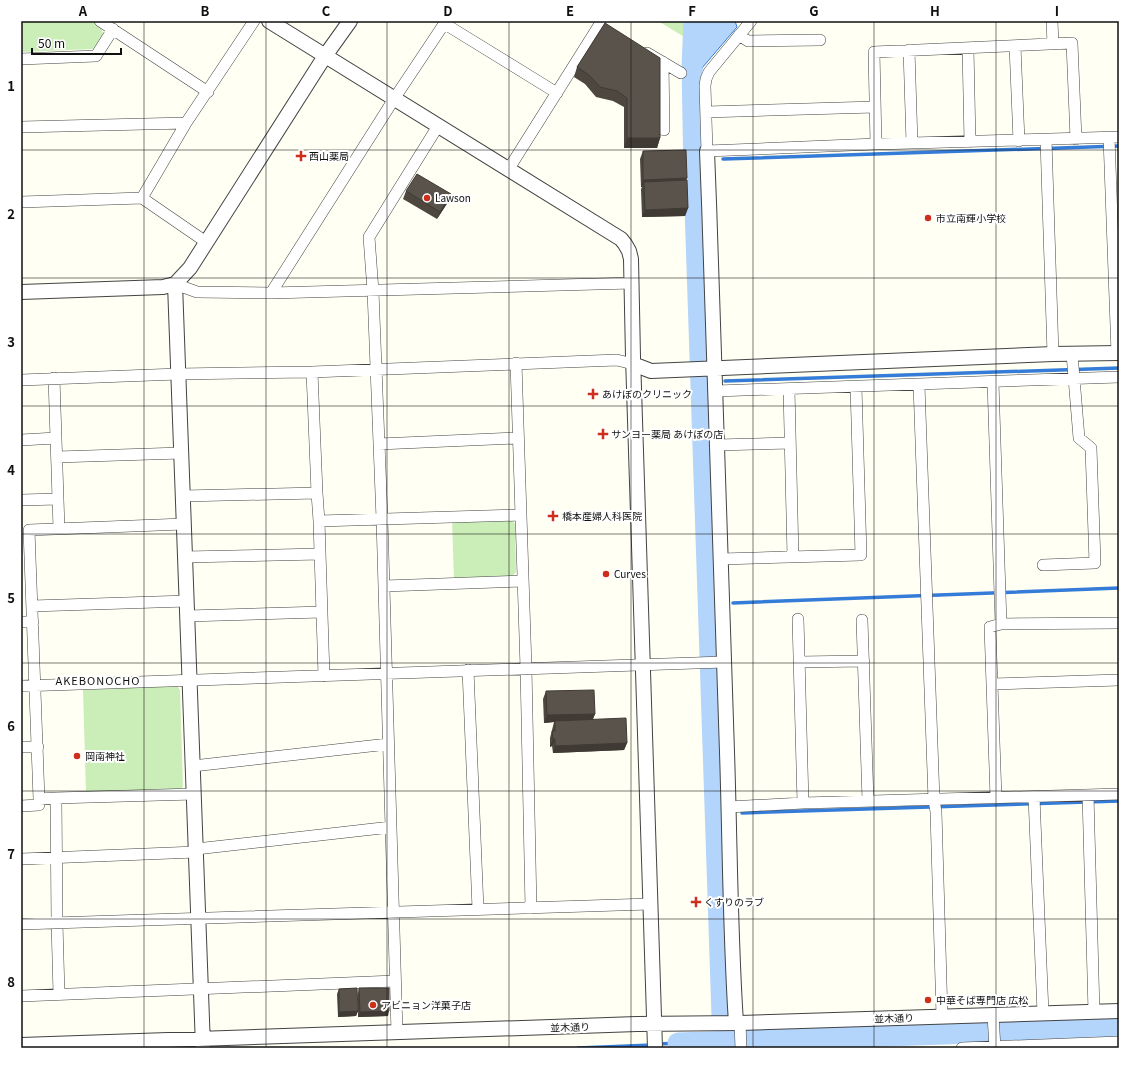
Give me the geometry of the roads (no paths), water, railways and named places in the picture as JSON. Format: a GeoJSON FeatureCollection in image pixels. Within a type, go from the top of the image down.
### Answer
{"type":"FeatureCollection","features":[{"type":"Feature","properties":{"kind":"street"},"geometry":{"type":"LineString","coordinates":[[100,21],[208,92]]}},
{"type":"Feature","properties":{"kind":"street"},"geometry":{"type":"LineString","coordinates":[[142,198],[186,123],[254,21]]}},
{"type":"Feature","properties":{"kind":"street"},"geometry":{"type":"LineString","coordinates":[[269,21],[621,239],[629,251],[631,259],[632,283],[655,1036]]}},
{"type":"Feature","properties":{"kind":"street"},"geometry":{"type":"LineString","coordinates":[[21,292],[163,287],[175,284],[190,268],[325,56],[350,21]]}},
{"type":"Feature","properties":{"kind":"street"},"geometry":{"type":"LineString","coordinates":[[1052,21],[1053,44]]}},
{"type":"Feature","properties":{"kind":"street"},"geometry":{"type":"LineString","coordinates":[[271,293],[394,99],[446,22],[557,93]]}},
{"type":"Feature","properties":{"kind":"street"},"geometry":{"type":"LineString","coordinates":[[741,1048],[730,904],[729,807],[714,663],[721,559],[716,391],[706,369],[707,151],[705,86],[709,72],[747,23]]}},
{"type":"Feature","properties":{"kind":"street"},"geometry":{"type":"LineString","coordinates":[[508,170],[601,24]]}},
{"type":"Feature","properties":{"kind":"street"},"geometry":{"type":"LineString","coordinates":[[21,59],[96,56],[113,29]]}},
{"type":"Feature","properties":{"kind":"street"},"geometry":{"type":"LineString","coordinates":[[739,35],[748,41],[820,40]]}},
{"type":"Feature","properties":{"kind":"street"},"geometry":{"type":"LineString","coordinates":[[876,144],[874,52],[1072,43],[1076,139]]}},
{"type":"Feature","properties":{"kind":"street"},"geometry":{"type":"LineString","coordinates":[[1015,46],[1019,141]]}},
{"type":"Feature","properties":{"kind":"street"},"geometry":{"type":"LineString","coordinates":[[638,47],[681,73]]}},
{"type":"Feature","properties":{"kind":"street"},"geometry":{"type":"LineString","coordinates":[[968,48],[970,142]]}},
{"type":"Feature","properties":{"kind":"street"},"geometry":{"type":"LineString","coordinates":[[909,50],[912,143]]}},
{"type":"Feature","properties":{"kind":"street"},"geometry":{"type":"LineString","coordinates":[[663,62],[664,130]]}},
{"type":"Feature","properties":{"kind":"street"},"geometry":{"type":"LineString","coordinates":[[706,112],[875,107]]}},
{"type":"Feature","properties":{"kind":"street"},"geometry":{"type":"LineString","coordinates":[[21,126],[186,123]]}},
{"type":"Feature","properties":{"kind":"street"},"geometry":{"type":"LineString","coordinates":[[397,1033],[382,519],[373,291],[369,237],[438,126]]}},
{"type":"Feature","properties":{"kind":"street"},"geometry":{"type":"LineString","coordinates":[[707,151],[876,144],[1019,141],[1046,145],[1076,139],[1112,142],[1118,353],[1073,368],[992,382],[716,391]]}},
{"type":"Feature","properties":{"kind":"street"},"geometry":{"type":"LineString","coordinates":[[1046,145],[1053,354]]}},
{"type":"Feature","properties":{"kind":"street"},"geometry":{"type":"LineString","coordinates":[[21,202],[142,198],[206,242]]}},
{"type":"Feature","properties":{"kind":"street"},"geometry":{"type":"LineString","coordinates":[[175,284],[197,292],[271,293],[632,283]]}},
{"type":"Feature","properties":{"kind":"street"},"geometry":{"type":"LineString","coordinates":[[175,284],[203,1044]]}},
{"type":"Feature","properties":{"kind":"street"},"geometry":{"type":"LineString","coordinates":[[21,380],[178,374],[312,372],[375,368],[617,360],[634,364],[651,371],[1053,354],[1073,368],[1119,378]]}},
{"type":"Feature","properties":{"kind":"street"},"geometry":{"type":"LineString","coordinates":[[516,363],[526,668],[531,908]]}},
{"type":"Feature","properties":{"kind":"street"},"geometry":{"type":"LineString","coordinates":[[1043,565],[1095,563],[1091,448],[1079,438],[1073,368]]}},
{"type":"Feature","properties":{"kind":"street"},"geometry":{"type":"LineString","coordinates":[[312,372],[324,676]]}},
{"type":"Feature","properties":{"kind":"street"},"geometry":{"type":"LineString","coordinates":[[54,378],[59,529]]}},
{"type":"Feature","properties":{"kind":"street"},"geometry":{"type":"LineString","coordinates":[[992,382],[1001,624]]}},
{"type":"Feature","properties":{"kind":"street"},"geometry":{"type":"LineString","coordinates":[[919,385],[942,1016]]}},
{"type":"Feature","properties":{"kind":"street"},"geometry":{"type":"LineString","coordinates":[[721,559],[861,555],[856,387]]}},
{"type":"Feature","properties":{"kind":"street"},"geometry":{"type":"LineString","coordinates":[[789,389],[793,557]]}},
{"type":"Feature","properties":{"kind":"street"},"geometry":{"type":"LineString","coordinates":[[21,440],[56,438]]}},
{"type":"Feature","properties":{"kind":"street"},"geometry":{"type":"LineString","coordinates":[[379,444],[518,438]]}},
{"type":"Feature","properties":{"kind":"street"},"geometry":{"type":"LineString","coordinates":[[717,445],[790,443]]}},
{"type":"Feature","properties":{"kind":"street"},"geometry":{"type":"LineString","coordinates":[[57,457],[181,453]]}},
{"type":"Feature","properties":{"kind":"street"},"geometry":{"type":"LineString","coordinates":[[183,496],[317,492]]}},
{"type":"Feature","properties":{"kind":"street"},"geometry":{"type":"LineString","coordinates":[[21,500],[58,499]]}},
{"type":"Feature","properties":{"kind":"street"},"geometry":{"type":"LineString","coordinates":[[319,522],[521,515]]}},
{"type":"Feature","properties":{"kind":"street"},"geometry":{"type":"LineString","coordinates":[[21,806],[38,805],[39,799],[32,606],[25,561],[29,530],[184,524]]}},
{"type":"Feature","properties":{"kind":"street"},"geometry":{"type":"LineString","coordinates":[[185,557],[320,554]]}},
{"type":"Feature","properties":{"kind":"street"},"geometry":{"type":"LineString","coordinates":[[384,586],[523,581]]}},
{"type":"Feature","properties":{"kind":"street"},"geometry":{"type":"LineString","coordinates":[[32,606],[187,601]]}},
{"type":"Feature","properties":{"kind":"street"},"geometry":{"type":"LineString","coordinates":[[187,616],[322,612]]}},
{"type":"Feature","properties":{"kind":"street"},"geometry":{"type":"LineString","coordinates":[[798,619],[803,803]]}},
{"type":"Feature","properties":{"kind":"street"},"geometry":{"type":"LineString","coordinates":[[862,620],[868,801]]}},
{"type":"Feature","properties":{"kind":"street"},"geometry":{"type":"LineString","coordinates":[[21,622],[32,622]]}},
{"type":"Feature","properties":{"kind":"street"},"geometry":{"type":"LineString","coordinates":[[996,798],[990,627],[1001,624],[1119,623]]}},
{"type":"Feature","properties":{"kind":"street"},"geometry":{"type":"LineString","coordinates":[[799,662],[864,660]]}},
{"type":"Feature","properties":{"kind":"street"},"geometry":{"type":"LineString","coordinates":[[21,686],[526,668],[714,663]]}},
{"type":"Feature","properties":{"kind":"street"},"geometry":{"type":"LineString","coordinates":[[468,670],[478,909]]}},
{"type":"Feature","properties":{"kind":"street"},"geometry":{"type":"LineString","coordinates":[[992,684],[1119,680]]}},
{"type":"Feature","properties":{"kind":"street"},"geometry":{"type":"LineString","coordinates":[[193,766],[388,744]]}},
{"type":"Feature","properties":{"kind":"street"},"geometry":{"type":"LineString","coordinates":[[21,748],[38,747]]}},
{"type":"Feature","properties":{"kind":"street"},"geometry":{"type":"LineString","coordinates":[[39,799],[194,794]]}},
{"type":"Feature","properties":{"kind":"street"},"geometry":{"type":"LineString","coordinates":[[729,807],[868,801],[935,805],[996,798],[1035,802],[1088,800],[1119,794]]}},
{"type":"Feature","properties":{"kind":"street"},"geometry":{"type":"LineString","coordinates":[[56,798],[59,994]]}},
{"type":"Feature","properties":{"kind":"street"},"geometry":{"type":"LineString","coordinates":[[1088,800],[1094,1012]]}},
{"type":"Feature","properties":{"kind":"street"},"geometry":{"type":"LineString","coordinates":[[1035,802],[1043,1013]]}},
{"type":"Feature","properties":{"kind":"street"},"geometry":{"type":"LineString","coordinates":[[21,858],[57,858],[196,850],[391,827]]}},
{"type":"Feature","properties":{"kind":"street"},"geometry":{"type":"LineString","coordinates":[[21,924],[650,904]]}},
{"type":"Feature","properties":{"kind":"street"},"geometry":{"type":"LineString","coordinates":[[21,996],[396,981]]}},
{"type":"Feature","properties":{"kind":"street","name":"並木通り"},"geometry":{"type":"LineString","coordinates":[[21,1045],[203,1044],[397,1033],[655,1036],[739,1026],[942,1016],[993,1019],[1043,1013],[1119,1011]]}},
{"type":"Feature","properties":{"kind":"street"},"geometry":{"type":"LineString","coordinates":[[993,1019],[995,1045]]}},
{"type":"Feature","properties":{"kind":"street"},"geometry":{"type":"LineString","coordinates":[[962,1048],[995,1045],[1055,1046],[1116,1044]]}},
{"type":"Feature","properties":{"kind":"water"},"geometry":{"type":"Polygon","coordinates":[[[688,21],[735,21],[737,27],[702,68],[700,80],[687,71],[688,21]]]}},
{"type":"Feature","properties":{"kind":"waterway"},"geometry":{"type":"LineString","coordinates":[[694,21],[692,66],[694,177],[722,1016]]}},
{"type":"Feature","properties":{"kind":"waterway"},"geometry":{"type":"LineString","coordinates":[[723,159],[1119,146]]}},
{"type":"Feature","properties":{"kind":"waterway"},"geometry":{"type":"LineString","coordinates":[[693,160],[697,159]]}},
{"type":"Feature","properties":{"kind":"waterway"},"geometry":{"type":"LineString","coordinates":[[725,381],[1119,368]]}},
{"type":"Feature","properties":{"kind":"waterway"},"geometry":{"type":"LineString","coordinates":[[733,603],[1119,588]]}},
{"type":"Feature","properties":{"kind":"waterway"},"geometry":{"type":"LineString","coordinates":[[708,604],[712,603]]}},
{"type":"Feature","properties":{"kind":"waterway"},"geometry":{"type":"LineString","coordinates":[[742,813],[1119,801]]}},
{"type":"Feature","properties":{"kind":"waterway"},"geometry":{"type":"LineString","coordinates":[[715,814],[722,813]]}},
{"type":"Feature","properties":{"kind":"waterway"},"geometry":{"type":"LineString","coordinates":[[678,1043],[1119,1028]]}},
{"type":"Feature","properties":{"kind":"waterway"},"geometry":{"type":"LineString","coordinates":[[731,1042],[731,1048]]}},
{"type":"Feature","properties":{"kind":"waterway"},"geometry":{"type":"LineString","coordinates":[[659,1044],[678,1043]]}},
{"type":"Feature","properties":{"kind":"waterway"},"geometry":{"type":"LineString","coordinates":[[578,1048],[653,1045]]}},
{"type":"Feature","properties":{"kind":"place","name":"西山薬局"},"geometry":{"type":"Point","coordinates":[301,156]}},
{"type":"Feature","properties":{"kind":"place","name":"Lawson"},"geometry":{"type":"Point","coordinates":[427,198]}},
{"type":"Feature","properties":{"kind":"place","name":"市立南輝小学校"},"geometry":{"type":"Point","coordinates":[928,218]}},
{"type":"Feature","properties":{"kind":"place","name":"あけぼのクリニック"},"geometry":{"type":"Point","coordinates":[593,394]}},
{"type":"Feature","properties":{"kind":"place","name":"サンヨー薬局 あけぼの店"},"geometry":{"type":"Point","coordinates":[603,434]}},
{"type":"Feature","properties":{"kind":"place","name":"橋本産婦人科医院"},"geometry":{"type":"Point","coordinates":[553,516]}},
{"type":"Feature","properties":{"kind":"place","name":"Curves"},"geometry":{"type":"Point","coordinates":[606,574]}},
{"type":"Feature","properties":{"kind":"place","name":"岡南神社"},"geometry":{"type":"Point","coordinates":[77,756]}},
{"type":"Feature","properties":{"kind":"place","name":"くすりのラブ"},"geometry":{"type":"Point","coordinates":[696,902]}},
{"type":"Feature","properties":{"kind":"place","name":"中華そば専門店 広松"},"geometry":{"type":"Point","coordinates":[928,1000]}},
{"type":"Feature","properties":{"kind":"place","name":"アビニョン洋菓子店"},"geometry":{"type":"Point","coordinates":[373,1005]}},
{"type":"Feature","properties":{"kind":"district","name":"AKEBONOCHO"},"geometry":{"type":"Point","coordinates":[98,681]}}]}
